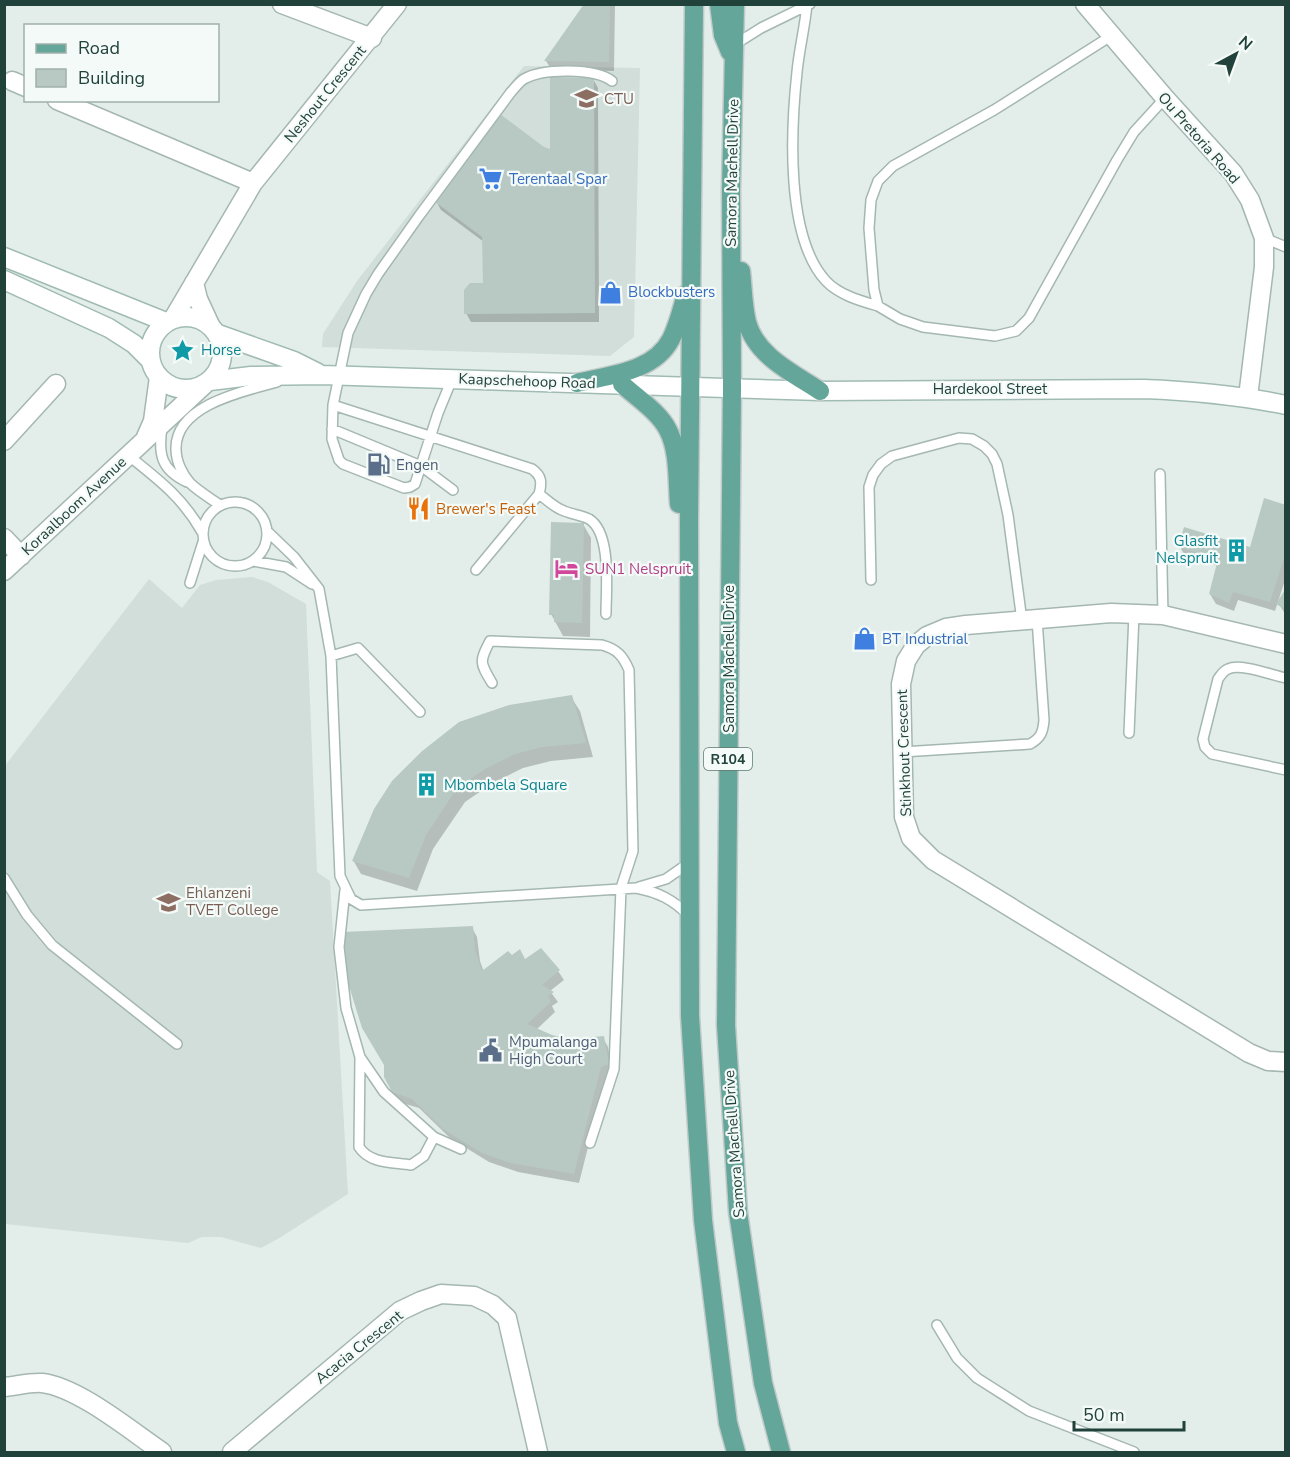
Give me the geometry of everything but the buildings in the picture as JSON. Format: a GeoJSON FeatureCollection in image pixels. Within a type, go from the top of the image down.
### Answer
{"type":"FeatureCollection","features":[{"type":"Feature","properties":{"kind":"main road"},"geometry":{"type":"LineString","coordinates":[[681,4],[694,33]]}},
{"type":"Feature","properties":{"kind":"main road","name":"R104"},"geometry":{"type":"LineString","coordinates":[[694,4],[689,519],[690,1016],[702,1210],[728,1423],[736,1452]]}},
{"type":"Feature","properties":{"kind":"main road"},"geometry":{"type":"LineString","coordinates":[[719,4],[723,34],[734,54]]}},
{"type":"Feature","properties":{"kind":"main road","name":"Samora Machell Drive"},"geometry":{"type":"LineString","coordinates":[[735,4],[730,189],[732,389],[726,1025],[738,1212],[763,1383],[781,1452]]}},
{"type":"Feature","properties":{"kind":"main road"},"geometry":{"type":"LineString","coordinates":[[730,189],[747,323],[755,340],[772,359],[820,391]]}},
{"type":"Feature","properties":{"kind":"main road"},"geometry":{"type":"LineString","coordinates":[[577,383],[641,367],[655,358],[671,338],[692,271]]}},
{"type":"Feature","properties":{"kind":"main road"},"geometry":{"type":"LineString","coordinates":[[622,384],[659,417],[668,428],[673,440],[690,628]]}},
{"type":"Feature","properties":{"kind":"street"},"geometry":{"type":"LineString","coordinates":[[282,4],[372,38]]}},
{"type":"Feature","properties":{"kind":"street","name":"Neshout Crescent"},"geometry":{"type":"LineString","coordinates":[[169,320],[194,283],[253,183],[372,38],[397,4]]}},
{"type":"Feature","properties":{"kind":"street","name":"Ou Pretoria Road"},"geometry":{"type":"LineString","coordinates":[[1084,4],[1233,173],[1250,200],[1264,238],[1264,267],[1248,397]]}},
{"type":"Feature","properties":{"kind":"street"},"geometry":{"type":"LineString","coordinates":[[62,102],[253,183]]}},
{"type":"Feature","properties":{"kind":"street"},"geometry":{"type":"LineString","coordinates":[[4,257],[169,320]]}},
{"type":"Feature","properties":{"kind":"street"},"geometry":{"type":"LineString","coordinates":[[4,280],[109,328],[134,344],[169,385],[180,389],[193,389],[207,383],[221,364],[223,354],[214,329],[198,299],[194,283]]}},
{"type":"Feature","properties":{"kind":"street"},"geometry":{"type":"LineString","coordinates":[[144,441],[153,421],[155,369],[150,350],[152,339],[158,329],[169,320],[188,316],[204,320],[214,329],[294,361],[322,375]]}},
{"type":"Feature","properties":{"kind":"street","name":"Kaapschehoop Road"},"geometry":{"type":"LineString","coordinates":[[207,383],[251,376],[322,375],[732,389]]}},
{"type":"Feature","properties":{"kind":"street","name":"Koraalboom Avenue"},"geometry":{"type":"LineString","coordinates":[[4,571],[207,383]]}},
{"type":"Feature","properties":{"kind":"street"},"geometry":{"type":"LineString","coordinates":[[4,441],[56,384]]}},
{"type":"Feature","properties":{"kind":"street","name":"Hardekool Street"},"geometry":{"type":"LineString","coordinates":[[732,389],[820,391],[1144,389],[1194,391],[1248,397]]}},
{"type":"Feature","properties":{"kind":"street"},"geometry":{"type":"LineString","coordinates":[[1248,397],[1286,405]]}},
{"type":"Feature","properties":{"kind":"street"},"geometry":{"type":"LineString","coordinates":[[4,538],[21,556]]}},
{"type":"Feature","properties":{"kind":"street","name":"Stinkhout Crescent"},"geometry":{"type":"LineString","coordinates":[[1286,644],[1163,615],[1112,613],[966,625],[946,628],[927,636],[916,645],[906,661],[901,684],[904,817],[911,838],[933,860],[1249,1053],[1268,1061],[1286,1062]]}},
{"type":"Feature","properties":{"kind":"street","name":"Acacia Crescent"},"geometry":{"type":"LineString","coordinates":[[232,1452],[400,1311],[441,1294],[474,1296],[493,1305],[507,1318],[538,1452]]}},
{"type":"Feature","properties":{"kind":"street"},"geometry":{"type":"LineString","coordinates":[[4,1387],[39,1383],[59,1386],[80,1397],[162,1452]]}},
{"type":"Feature","properties":{"kind":"lane"},"geometry":{"type":"LineString","coordinates":[[734,54],[760,28],[803,5]]}},
{"type":"Feature","properties":{"kind":"lane"},"geometry":{"type":"LineString","coordinates":[[803,5],[792,158],[798,213],[809,253],[815,267],[827,283],[858,300],[879,306],[900,319],[923,327],[995,336],[1016,331],[1029,318],[1116,160],[1134,132],[1165,98]]}},
{"type":"Feature","properties":{"kind":"lane"},"geometry":{"type":"LineString","coordinates":[[879,306],[874,290],[870,228],[872,200],[878,181],[893,166],[994,110],[1111,36]]}},
{"type":"Feature","properties":{"kind":"lane"},"geometry":{"type":"LineString","coordinates":[[190,483],[180,468],[175,443],[189,417],[230,396],[322,375],[348,333],[366,294],[419,216],[511,92],[524,79],[545,72],[594,72],[612,81]]}},
{"type":"Feature","properties":{"kind":"lane"},"geometry":{"type":"LineString","coordinates":[[1264,238],[1286,247]]}},
{"type":"Feature","properties":{"kind":"lane"},"geometry":{"type":"LineString","coordinates":[[322,375],[333,405],[332,439],[339,460],[343,464],[404,488],[415,484],[430,436],[452,379]]}},
{"type":"Feature","properties":{"kind":"lane"},"geometry":{"type":"LineString","coordinates":[[333,405],[532,469],[540,478],[542,484],[539,494],[476,570]]}},
{"type":"Feature","properties":{"kind":"lane"},"geometry":{"type":"LineString","coordinates":[[162,425],[160,453],[164,463],[174,474],[220,505]]}},
{"type":"Feature","properties":{"kind":"lane"},"geometry":{"type":"LineString","coordinates":[[332,429],[421,466],[453,490]]}},
{"type":"Feature","properties":{"kind":"lane"},"geometry":{"type":"LineString","coordinates":[[871,580],[869,487],[873,475],[881,464],[892,456],[959,438],[972,439],[988,450],[997,464],[1030,620],[1044,730],[1039,739],[1030,744],[902,752]]}},
{"type":"Feature","properties":{"kind":"lane"},"geometry":{"type":"LineString","coordinates":[[129,456],[169,488],[190,512],[203,537],[207,551],[220,563],[237,566],[253,561],[286,567],[319,589]]}},
{"type":"Feature","properties":{"kind":"lane"},"geometry":{"type":"LineString","coordinates":[[1160,474],[1163,615]]}},
{"type":"Feature","properties":{"kind":"lane"},"geometry":{"type":"LineString","coordinates":[[539,494],[559,509],[586,518],[595,526],[606,556],[606,614]]}},
{"type":"Feature","properties":{"kind":"lane"},"geometry":{"type":"LineString","coordinates":[[190,583],[203,537],[205,521],[220,505],[237,502],[254,508],[265,522],[267,531],[264,548],[253,561]]}},
{"type":"Feature","properties":{"kind":"lane"},"geometry":{"type":"LineString","coordinates":[[267,531],[294,557],[319,589],[331,656],[340,876],[351,899],[361,905],[636,888],[653,891],[679,906],[689,916]]}},
{"type":"Feature","properties":{"kind":"lane"},"geometry":{"type":"LineString","coordinates":[[1129,733],[1134,614]]}},
{"type":"Feature","properties":{"kind":"lane"},"geometry":{"type":"LineString","coordinates":[[492,683],[481,664],[482,656],[490,641],[602,645],[613,648],[623,657],[628,670],[633,851],[621,888],[614,1069],[590,1143]]}},
{"type":"Feature","properties":{"kind":"lane"},"geometry":{"type":"LineString","coordinates":[[331,656],[358,648],[420,712]]}},
{"type":"Feature","properties":{"kind":"lane"},"geometry":{"type":"LineString","coordinates":[[1286,678],[1238,667],[1229,668],[1223,672],[1218,679],[1203,739],[1205,747],[1212,754],[1286,770]]}},
{"type":"Feature","properties":{"kind":"lane"},"geometry":{"type":"LineString","coordinates":[[636,888],[666,879],[689,863]]}},
{"type":"Feature","properties":{"kind":"lane"},"geometry":{"type":"LineString","coordinates":[[4,878],[27,915],[52,945],[177,1044]]}},
{"type":"Feature","properties":{"kind":"lane"},"geometry":{"type":"LineString","coordinates":[[345,890],[339,946],[346,1008],[360,1057],[359,1147],[370,1159],[411,1165],[424,1155],[434,1137]]}},
{"type":"Feature","properties":{"kind":"lane"},"geometry":{"type":"LineString","coordinates":[[360,1057],[384,1092],[434,1137],[461,1149]]}},
{"type":"Feature","properties":{"kind":"lane"},"geometry":{"type":"LineString","coordinates":[[937,1325],[957,1358],[977,1378],[1029,1411],[1134,1452]]}},
{"type":"Feature","properties":{"kind":"shaded area"},"geometry":{"type":"Polygon","coordinates":[[[524,66],[640,68],[634,337],[610,356],[322,347],[323,334],[357,281],[524,66]]]}},
{"type":"Feature","properties":{"kind":"shaded area","name":"Ehlanzeni TVET College"},"geometry":{"type":"Polygon","coordinates":[[[252,577],[268,582],[306,604],[317,872],[330,881],[348,1194],[261,1248],[221,1237],[202,1237],[188,1243],[5,1224],[4,767],[149,579],[182,608],[200,585],[216,580],[252,577]]]}},
{"type":"Feature","properties":{"kind":"place","name":"CTU"},"geometry":{"type":"Point","coordinates":[586,99]}},
{"type":"Feature","properties":{"kind":"place","name":"Terentaal Spar"},"geometry":{"type":"Point","coordinates":[491,179]}},
{"type":"Feature","properties":{"kind":"place","name":"Blockbusters"},"geometry":{"type":"Point","coordinates":[610,292]}},
{"type":"Feature","properties":{"kind":"place","name":"Horse"},"geometry":{"type":"Point","coordinates":[183,350]}},
{"type":"Feature","properties":{"kind":"place","name":"Engen"},"geometry":{"type":"Point","coordinates":[378,465]}},
{"type":"Feature","properties":{"kind":"place","name":"Brewer's Feast"},"geometry":{"type":"Point","coordinates":[418,509]}},
{"type":"Feature","properties":{"kind":"place","name":"Glasfit Nelspruit"},"geometry":{"type":"Point","coordinates":[1236,550]}},
{"type":"Feature","properties":{"kind":"place","name":"SUN1 Nelspruit"},"geometry":{"type":"Point","coordinates":[567,569]}},
{"type":"Feature","properties":{"kind":"place","name":"BT Industrial"},"geometry":{"type":"Point","coordinates":[864,639]}},
{"type":"Feature","properties":{"kind":"place","name":"Mbombela Square"},"geometry":{"type":"Point","coordinates":[426,785]}},
{"type":"Feature","properties":{"kind":"place","name":"Ehlanzeni TVET College"},"geometry":{"type":"Point","coordinates":[168,902]}},
{"type":"Feature","properties":{"kind":"place","name":"Mpumalanga High Court"},"geometry":{"type":"Point","coordinates":[491,1051]}}]}
